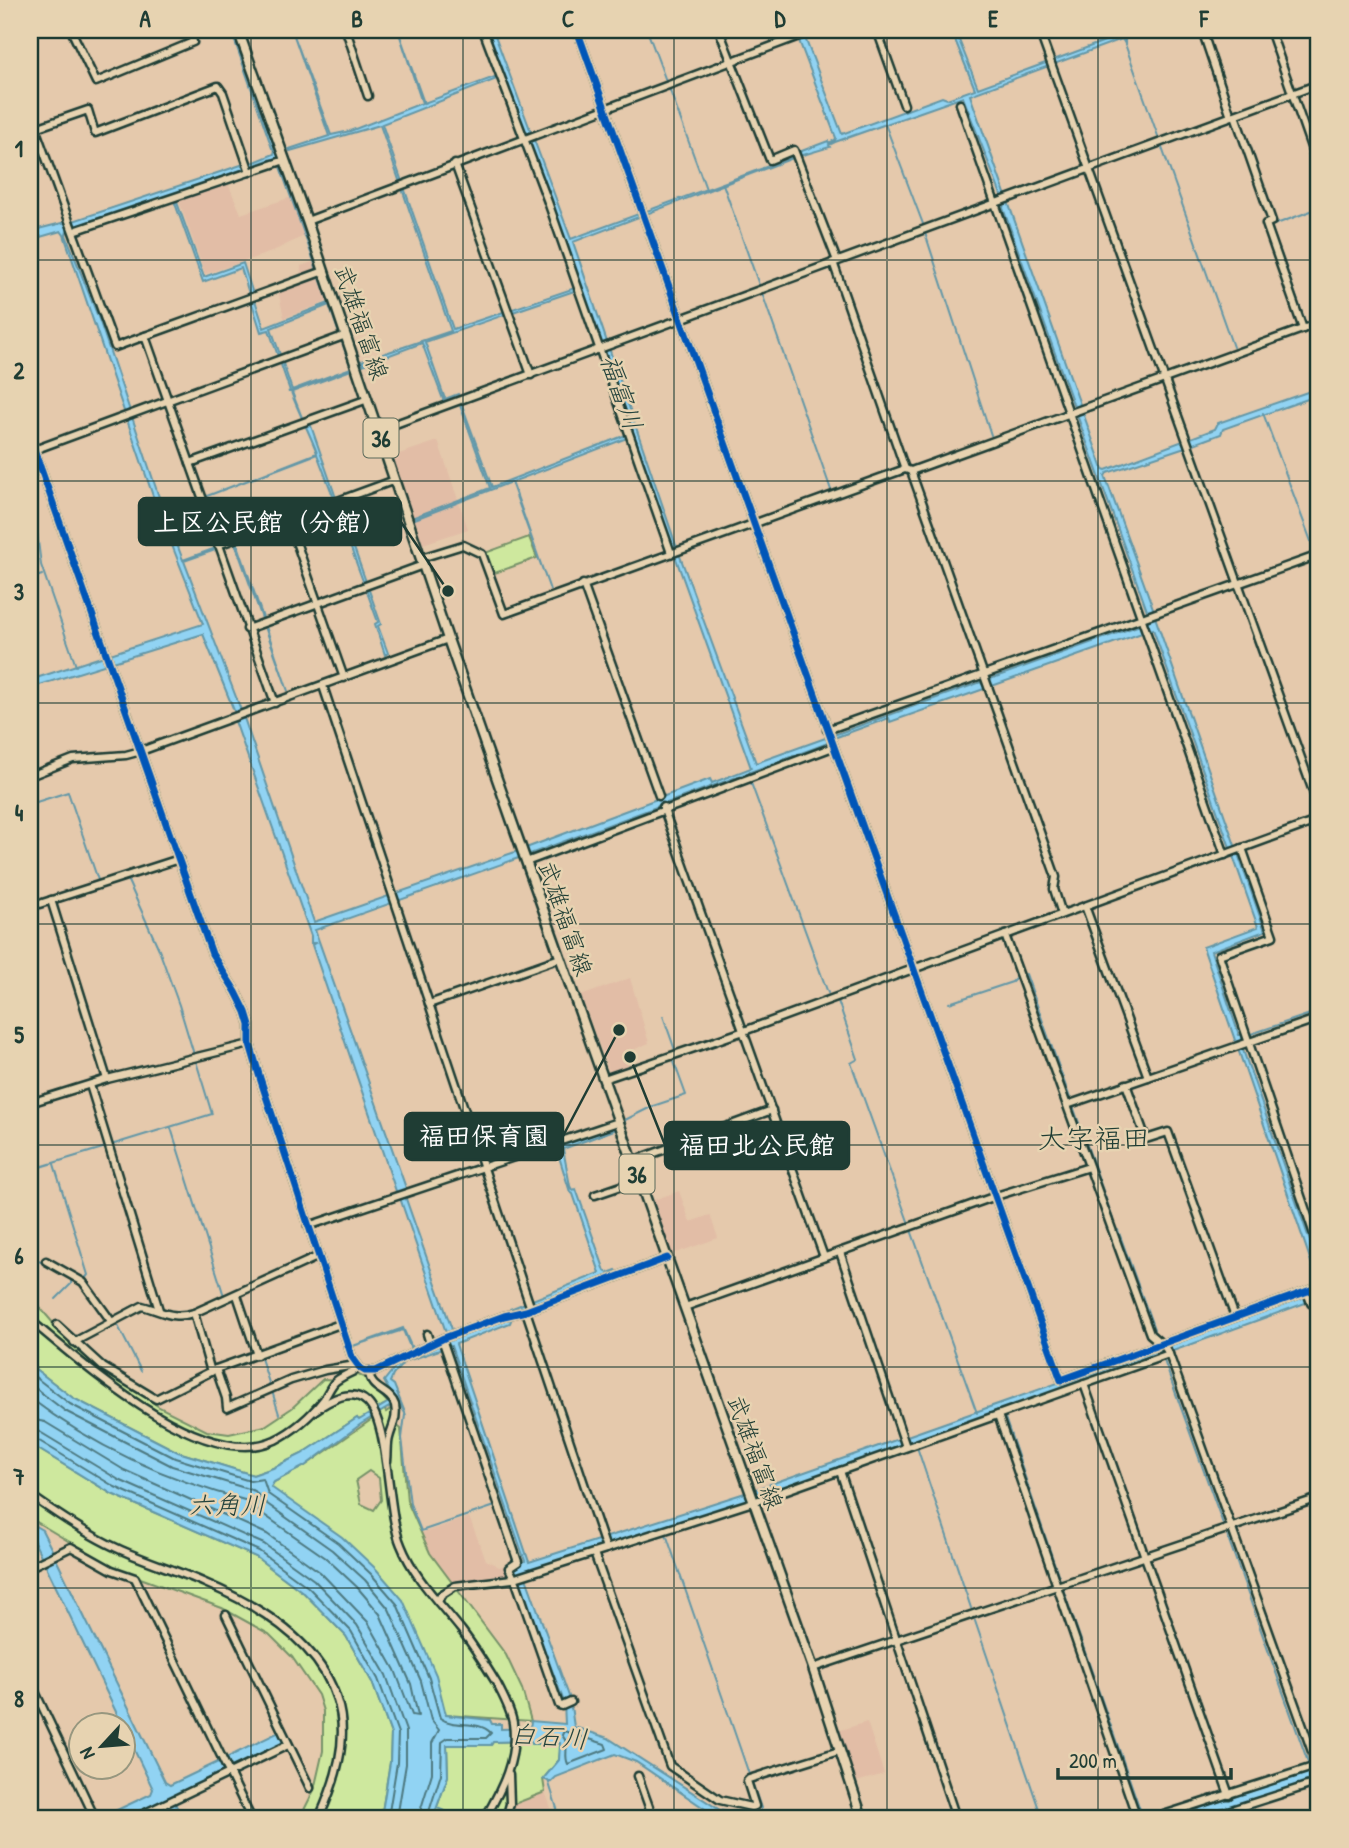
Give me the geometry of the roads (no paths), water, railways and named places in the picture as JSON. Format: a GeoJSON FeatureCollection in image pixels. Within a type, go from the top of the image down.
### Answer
{"type":"FeatureCollection","features":[{"type":"Feature","properties":{"kind":"main road","name":"武雄福富線"},"geometry":{"type":"LineString","coordinates":[[238,30],[281,161],[307,221],[321,272],[379,430],[521,848],[813,1668],[862,1818]]}},
{"type":"Feature","properties":{"kind":"street"},"geometry":{"type":"LineString","coordinates":[[71,30],[96,82],[192,42],[190,30]]}},
{"type":"Feature","properties":{"kind":"street"},"geometry":{"type":"LineString","coordinates":[[346,30],[368,96]]}},
{"type":"Feature","properties":{"kind":"street"},"geometry":{"type":"LineString","coordinates":[[483,30],[528,137],[671,553]]}},
{"type":"Feature","properties":{"kind":"street"},"geometry":{"type":"LineString","coordinates":[[577,30],[1062,1380],[1164,1351]]}},
{"type":"Feature","properties":{"kind":"street"},"geometry":{"type":"LineString","coordinates":[[719,30],[769,160],[794,150],[797,156],[1056,877],[1054,889],[1062,914]]}},
{"type":"Feature","properties":{"kind":"street"},"geometry":{"type":"LineString","coordinates":[[307,221],[815,30]]}},
{"type":"Feature","properties":{"kind":"street"},"geometry":{"type":"LineString","coordinates":[[877,30],[904,105]]}},
{"type":"Feature","properties":{"kind":"street"},"geometry":{"type":"LineString","coordinates":[[1039,30],[1319,808]]}},
{"type":"Feature","properties":{"kind":"street"},"geometry":{"type":"LineString","coordinates":[[1202,30],[1272,221],[1266,224],[1303,329]]}},
{"type":"Feature","properties":{"kind":"street"},"geometry":{"type":"LineString","coordinates":[[1270,30],[1319,170]]}},
{"type":"Feature","properties":{"kind":"street"},"geometry":{"type":"LineString","coordinates":[[379,430],[1319,84]]}},
{"type":"Feature","properties":{"kind":"street"},"geometry":{"type":"LineString","coordinates":[[34,127],[88,110],[95,133],[218,86],[223,93],[249,168]]}},
{"type":"Feature","properties":{"kind":"street"},"geometry":{"type":"LineString","coordinates":[[960,104],[1001,200],[1076,411],[1147,618],[1147,633],[1234,852],[1273,936],[1219,955],[1319,1249]]}},
{"type":"Feature","properties":{"kind":"street"},"geometry":{"type":"LineString","coordinates":[[30,114],[115,347],[321,272]]}},
{"type":"Feature","properties":{"kind":"street"},"geometry":{"type":"LineString","coordinates":[[72,227],[249,168],[281,161]]}},
{"type":"Feature","properties":{"kind":"street"},"geometry":{"type":"LineString","coordinates":[[455,164],[531,375]]}},
{"type":"Feature","properties":{"kind":"street"},"geometry":{"type":"LineString","coordinates":[[247,629],[367,587],[463,545],[482,554],[504,614],[1319,323]]}},
{"type":"Feature","properties":{"kind":"street"},"geometry":{"type":"LineString","coordinates":[[145,336],[275,703]]}},
{"type":"Feature","properties":{"kind":"street"},"geometry":{"type":"LineString","coordinates":[[34,450],[343,336]]}},
{"type":"Feature","properties":{"kind":"street"},"geometry":{"type":"LineString","coordinates":[[190,463],[368,399]]}},
{"type":"Feature","properties":{"kind":"street"},"geometry":{"type":"LineString","coordinates":[[30,438],[212,954],[246,1012],[250,1025],[250,1044],[340,1324],[358,1366]]}},
{"type":"Feature","properties":{"kind":"street"},"geometry":{"type":"LineString","coordinates":[[30,468],[40,464]]}},
{"type":"Feature","properties":{"kind":"street"},"geometry":{"type":"LineString","coordinates":[[219,547],[395,480]]}},
{"type":"Feature","properties":{"kind":"street"},"geometry":{"type":"LineString","coordinates":[[289,522],[344,677]]}},
{"type":"Feature","properties":{"kind":"street"},"geometry":{"type":"LineString","coordinates":[[526,860],[664,808],[830,739],[1319,555]]}},
{"type":"Feature","properties":{"kind":"street"},"geometry":{"type":"LineString","coordinates":[[583,584],[659,796]]}},
{"type":"Feature","properties":{"kind":"street"},"geometry":{"type":"LineString","coordinates":[[30,775],[73,759],[126,755],[141,751],[448,639]]}},
{"type":"Feature","properties":{"kind":"street"},"geometry":{"type":"LineString","coordinates":[[323,685],[529,1306],[606,1548]]}},
{"type":"Feature","properties":{"kind":"street"},"geometry":{"type":"LineString","coordinates":[[664,808],[824,1257]]}},
{"type":"Feature","properties":{"kind":"street"},"geometry":{"type":"LineString","coordinates":[[604,1079],[744,1031],[1319,820]]}},
{"type":"Feature","properties":{"kind":"street"},"geometry":{"type":"LineString","coordinates":[[30,907],[179,859]]}},
{"type":"Feature","properties":{"kind":"street"},"geometry":{"type":"LineString","coordinates":[[51,900],[107,1079]]}},
{"type":"Feature","properties":{"kind":"street"},"geometry":{"type":"LineString","coordinates":[[1086,906],[1148,1076]]}},
{"type":"Feature","properties":{"kind":"street"},"geometry":{"type":"LineString","coordinates":[[1005,935],[1070,1104],[1089,1167],[1150,1334],[1164,1351],[1231,1527],[1316,1767],[1154,1818]]}},
{"type":"Feature","properties":{"kind":"street"},"geometry":{"type":"LineString","coordinates":[[429,1004],[560,958]]}},
{"type":"Feature","properties":{"kind":"street"},"geometry":{"type":"LineString","coordinates":[[1070,1104],[1235,1047],[1246,1039],[1319,1017]]}},
{"type":"Feature","properties":{"kind":"street"},"geometry":{"type":"LineString","coordinates":[[30,1103],[107,1079],[250,1044]]}},
{"type":"Feature","properties":{"kind":"street"},"geometry":{"type":"LineString","coordinates":[[1126,1084],[1146,1139],[1168,1132],[1235,1317]]}},
{"type":"Feature","properties":{"kind":"street"},"geometry":{"type":"LineString","coordinates":[[90,1085],[158,1308]]}},
{"type":"Feature","properties":{"kind":"street"},"geometry":{"type":"LineString","coordinates":[[633,1161],[772,1110]]}},
{"type":"Feature","properties":{"kind":"street"},"geometry":{"type":"LineString","coordinates":[[308,1226],[618,1122]]}},
{"type":"Feature","properties":{"kind":"street"},"geometry":{"type":"LineString","coordinates":[[685,1307],[996,1196],[1089,1167]]}},
{"type":"Feature","properties":{"kind":"street"},"geometry":{"type":"LineString","coordinates":[[595,1195],[639,1180]]}},
{"type":"Feature","properties":{"kind":"street"},"geometry":{"type":"LineString","coordinates":[[840,1252],[906,1447]]}},
{"type":"Feature","properties":{"kind":"street"},"geometry":{"type":"LineString","coordinates":[[74,1342],[142,1306],[158,1308],[172,1317],[194,1313],[319,1256]]}},
{"type":"Feature","properties":{"kind":"street"},"geometry":{"type":"LineString","coordinates":[[194,1313],[213,1371],[226,1398],[227,1408],[271,1388],[325,1370],[358,1366],[369,1371],[385,1367],[443,1338],[667,1258]]}},
{"type":"Feature","properties":{"kind":"street"},"geometry":{"type":"LineString","coordinates":[[46,1261],[83,1282],[114,1320]]}},
{"type":"Feature","properties":{"kind":"street"},"geometry":{"type":"LineString","coordinates":[[438,1602],[441,1595],[456,1586],[518,1577],[663,1531],[1084,1384],[1164,1351],[1235,1317],[1318,1288]]}},
{"type":"Feature","properties":{"kind":"street"},"geometry":{"type":"LineString","coordinates":[[1307,1292],[1311,1303],[1315,1302],[1319,1309]]}},
{"type":"Feature","properties":{"kind":"street"},"geometry":{"type":"LineString","coordinates":[[239,1294],[259,1354]]}},
{"type":"Feature","properties":{"kind":"street"},"geometry":{"type":"LineString","coordinates":[[30,1320],[83,1366],[146,1408],[190,1433],[213,1442],[247,1447],[261,1445],[286,1434],[314,1411],[339,1397],[351,1394],[365,1400],[372,1407],[379,1422],[392,1516],[398,1540],[408,1562],[487,1666],[503,1695],[513,1722],[513,1746],[508,1773],[510,1797],[506,1818]]}},
{"type":"Feature","properties":{"kind":"street"},"geometry":{"type":"LineString","coordinates":[[57,1325],[103,1367],[156,1399],[213,1371],[340,1324]]}},
{"type":"Feature","properties":{"kind":"street"},"geometry":{"type":"LineString","coordinates":[[427,1334],[430,1344]]}},
{"type":"Feature","properties":{"kind":"street"},"geometry":{"type":"LineString","coordinates":[[443,1338],[518,1562],[509,1568],[518,1577]]}},
{"type":"Feature","properties":{"kind":"street"},"geometry":{"type":"LineString","coordinates":[[314,1411],[335,1382],[358,1366]]}},
{"type":"Feature","properties":{"kind":"street"},"geometry":{"type":"LineString","coordinates":[[369,1371],[374,1386],[393,1402],[396,1416],[389,1438],[387,1473]]}},
{"type":"Feature","properties":{"kind":"street"},"geometry":{"type":"LineString","coordinates":[[1084,1384],[1229,1795]]}},
{"type":"Feature","properties":{"kind":"street"},"geometry":{"type":"LineString","coordinates":[[1001,1413],[1137,1818]]}},
{"type":"Feature","properties":{"kind":"street"},"geometry":{"type":"LineString","coordinates":[[840,1471],[956,1818]]}},
{"type":"Feature","properties":{"kind":"street"},"geometry":{"type":"LineString","coordinates":[[30,1495],[118,1549],[232,1595],[281,1625],[302,1645],[328,1681],[340,1710],[341,1736],[336,1776],[319,1818]]}},
{"type":"Feature","properties":{"kind":"street"},"geometry":{"type":"LineString","coordinates":[[813,1668],[1319,1498]]}},
{"type":"Feature","properties":{"kind":"street"},"geometry":{"type":"LineString","coordinates":[[30,1567],[71,1547],[112,1570],[135,1578],[251,1818]]}},
{"type":"Feature","properties":{"kind":"street"},"geometry":{"type":"LineString","coordinates":[[594,1553],[670,1766],[720,1800],[737,1806],[755,1806],[747,1781],[750,1779],[839,1751]]}},
{"type":"Feature","properties":{"kind":"street"},"geometry":{"type":"LineString","coordinates":[[518,1577],[516,1582],[559,1705],[571,1702]]}},
{"type":"Feature","properties":{"kind":"street"},"geometry":{"type":"LineString","coordinates":[[226,1615],[310,1788]]}},
{"type":"Feature","properties":{"kind":"street"},"geometry":{"type":"LineString","coordinates":[[30,1681],[95,1818]]}},
{"type":"Feature","properties":{"kind":"street"},"geometry":{"type":"LineString","coordinates":[[135,1818],[167,1803],[227,1767],[288,1745]]}},
{"type":"Feature","properties":{"kind":"street"},"geometry":{"type":"LineString","coordinates":[[485,1818],[508,1773]]}},
{"type":"Feature","properties":{"kind":"street"},"geometry":{"type":"LineString","coordinates":[[638,1776],[653,1818]]}},
{"type":"Feature","properties":{"kind":"street"},"geometry":{"type":"LineString","coordinates":[[1206,1818],[1317,1783]]}},
{"type":"Feature","properties":{"kind":"street"},"geometry":{"type":"LineString","coordinates":[[1233,1810],[1235,1818]]}},
{"type":"Feature","properties":{"kind":"water"},"geometry":{"type":"Polygon","coordinates":[[[231,30],[279,155],[354,369],[292,392],[303,420],[310,423],[352,544],[403,524],[353,545],[381,624],[378,626],[388,653],[385,655],[375,624],[378,622],[335,505],[237,542],[288,691],[235,543],[184,561],[244,718],[314,922],[518,851],[710,779],[712,783],[751,768],[632,436],[512,482],[550,590],[511,482],[415,519],[414,517],[490,488],[457,397],[444,402],[422,343],[363,365],[362,361],[451,331],[380,125],[290,151],[289,149],[329,136],[292,30],[331,135],[350,131],[422,103],[398,30],[424,103],[503,74],[487,30],[493,30],[571,239],[835,140],[795,30],[802,30],[842,134],[942,97],[947,99],[975,89],[951,30],[955,30],[978,88],[1121,35],[1120,30],[1124,35],[1140,30],[1152,30],[1125,38],[1125,44],[1122,39],[970,95],[1103,469],[1215,429],[1218,423],[1319,388],[1319,395],[1223,429],[1221,434],[1187,448],[1107,473],[1105,476],[1154,611],[1152,617],[1155,617],[1265,931],[1211,951],[1239,1035],[1251,1035],[1242,1038],[1242,1047],[1319,1267],[1319,1285],[1203,947],[1258,927],[1153,629],[992,686],[984,686],[984,689],[890,722],[889,718],[530,854],[315,930],[407,1191],[405,1196],[455,1338],[508,1319],[510,1309],[600,1273],[556,1147],[615,1125],[617,1129],[563,1149],[570,1186],[572,1190],[576,1189],[605,1271],[608,1273],[616,1270],[618,1273],[515,1310],[510,1323],[456,1344],[529,1562],[745,1493],[1319,1291],[1319,1298],[1173,1351],[1172,1349],[757,1497],[521,1573],[523,1578],[526,1578],[570,1699],[574,1727],[608,1738],[720,1810],[741,1816],[775,1818],[717,1817],[636,1762],[615,1754],[556,1777],[551,1782],[543,1779],[559,1760],[560,1743],[532,1744],[530,1741],[493,1742],[491,1745],[447,1745],[448,1776],[433,1818],[381,1818],[390,1763],[391,1734],[372,1682],[346,1636],[304,1593],[256,1557],[112,1494],[30,1444],[30,1365],[73,1398],[178,1452],[253,1475],[302,1454],[357,1418],[359,1420],[394,1399],[384,1381],[400,1361],[413,1354],[403,1330],[353,1346],[403,1328],[415,1355],[449,1341],[312,945],[315,943],[311,943],[311,936],[235,721],[235,713],[203,634],[30,688],[30,680],[203,624],[155,502],[64,235],[61,231],[30,240],[30,231],[66,222],[68,225],[74,223],[73,221],[244,164],[245,166],[274,154],[275,150],[272,148],[231,30]],[[504,76],[382,124],[453,329],[581,286],[504,76]],[[963,97],[829,145],[830,147],[793,158],[573,242],[677,548],[756,763],[981,682],[982,684],[1146,623],[1150,619],[1003,208],[1001,195],[963,97]],[[276,159],[174,194],[204,277],[243,263],[264,328],[329,303],[276,159]],[[172,195],[76,227],[68,227],[66,235],[100,322],[183,560],[336,504],[317,454],[207,496],[317,453],[291,392],[288,392],[290,391],[269,330],[261,332],[241,268],[203,282],[172,195]],[[577,290],[425,342],[445,399],[458,394],[492,487],[631,433],[577,290]],[[329,305],[271,328],[292,390],[351,368],[329,305]],[[451,1346],[404,1362],[390,1382],[394,1385],[406,1415],[396,1403],[361,1424],[305,1466],[274,1482],[271,1487],[342,1537],[376,1569],[403,1600],[436,1675],[446,1715],[490,1720],[492,1724],[501,1724],[501,1729],[530,1728],[531,1721],[565,1724],[564,1702],[518,1574],[513,1567],[525,1561],[451,1346]]]}},
{"type":"Feature","properties":{"kind":"water"},"geometry":{"type":"Polygon","coordinates":[[[30,1523],[42,1530],[53,1552],[48,1555],[51,1560],[56,1559],[131,1712],[116,1712],[45,1564],[49,1561],[46,1556],[42,1558],[30,1533],[30,1523]]]}},
{"type":"Feature","properties":{"kind":"water"},"geometry":{"type":"Polygon","coordinates":[[[136,1723],[165,1782],[170,1785],[220,1761],[227,1762],[226,1758],[279,1732],[284,1743],[231,1769],[228,1765],[225,1771],[167,1799],[170,1805],[175,1803],[182,1818],[168,1818],[163,1808],[168,1806],[165,1800],[126,1818],[100,1818],[151,1794],[153,1789],[136,1754],[136,1723]]]}},
{"type":"Feature","properties":{"kind":"water"},"geometry":{"type":"Polygon","coordinates":[[[1319,1769],[1319,1777],[1309,1781],[1194,1818],[1169,1818],[1319,1769]]]}},
{"type":"Feature","properties":{"kind":"waterway"},"geometry":{"type":"LineString","coordinates":[[647,30],[666,81]]}},
{"type":"Feature","properties":{"kind":"waterway"},"geometry":{"type":"LineString","coordinates":[[1125,44],[1159,139]]}},
{"type":"Feature","properties":{"kind":"waterway"},"geometry":{"type":"LineString","coordinates":[[669,88],[706,189]]}},
{"type":"Feature","properties":{"kind":"waterway"},"geometry":{"type":"LineString","coordinates":[[885,124],[923,224]]}},
{"type":"Feature","properties":{"kind":"waterway"},"geometry":{"type":"LineString","coordinates":[[1161,145],[1233,347]]}},
{"type":"Feature","properties":{"kind":"waterway"},"geometry":{"type":"LineString","coordinates":[[723,184],[759,285]]}},
{"type":"Feature","properties":{"kind":"waterway"},"geometry":{"type":"LineString","coordinates":[[1306,324],[1271,226],[1319,208]]}},
{"type":"Feature","properties":{"kind":"waterway"},"geometry":{"type":"LineString","coordinates":[[925,233],[991,435]]}},
{"type":"Feature","properties":{"kind":"waterway"},"geometry":{"type":"LineString","coordinates":[[762,293],[831,490]]}},
{"type":"Feature","properties":{"kind":"waterway"},"geometry":{"type":"LineString","coordinates":[[1263,413],[1315,552]]}},
{"type":"Feature","properties":{"kind":"waterway"},"geometry":{"type":"LineString","coordinates":[[30,510],[36,525],[41,565],[76,666]]}},
{"type":"Feature","properties":{"kind":"waterway"},"geometry":{"type":"LineString","coordinates":[[1317,559],[1319,565]]}},
{"type":"Feature","properties":{"kind":"waterway"},"geometry":{"type":"LineString","coordinates":[[30,579],[42,575]]}},
{"type":"Feature","properties":{"kind":"waterway"},"geometry":{"type":"LineString","coordinates":[[751,783],[828,993]]}},
{"type":"Feature","properties":{"kind":"waterway"},"geometry":{"type":"LineString","coordinates":[[30,804],[68,792],[99,883]]}},
{"type":"Feature","properties":{"kind":"waterway"},"geometry":{"type":"LineString","coordinates":[[111,1145],[212,1114],[179,1005],[158,947],[127,879]]}},
{"type":"Feature","properties":{"kind":"waterway"},"geometry":{"type":"LineString","coordinates":[[1026,974],[1071,1101]]}},
{"type":"Feature","properties":{"kind":"waterway"},"geometry":{"type":"LineString","coordinates":[[949,1003],[1012,982],[1016,978]]}},
{"type":"Feature","properties":{"kind":"waterway"},"geometry":{"type":"LineString","coordinates":[[838,1001],[858,1059],[851,1063],[909,1224]]}},
{"type":"Feature","properties":{"kind":"waterway"},"geometry":{"type":"LineString","coordinates":[[1251,1034],[1319,1011]]}},
{"type":"Feature","properties":{"kind":"waterway"},"geometry":{"type":"LineString","coordinates":[[663,1016],[675,1050]]}},
{"type":"Feature","properties":{"kind":"waterway"},"geometry":{"type":"LineString","coordinates":[[625,1123],[625,1120],[653,1106],[686,1095],[674,1062]]}},
{"type":"Feature","properties":{"kind":"waterway"},"geometry":{"type":"LineString","coordinates":[[1073,1106],[1113,1219]]}},
{"type":"Feature","properties":{"kind":"waterway"},"geometry":{"type":"LineString","coordinates":[[171,1128],[224,1296],[239,1289]]}},
{"type":"Feature","properties":{"kind":"waterway"},"geometry":{"type":"LineString","coordinates":[[30,1141],[38,1166]]}},
{"type":"Feature","properties":{"kind":"waterway"},"geometry":{"type":"LineString","coordinates":[[30,1170],[106,1147]]}},
{"type":"Feature","properties":{"kind":"waterway"},"geometry":{"type":"LineString","coordinates":[[54,1164],[88,1275],[83,1281]]}},
{"type":"Feature","properties":{"kind":"waterway"},"geometry":{"type":"LineString","coordinates":[[911,1230],[977,1413]]}},
{"type":"Feature","properties":{"kind":"waterway"},"geometry":{"type":"LineString","coordinates":[[1118,1230],[1154,1329]]}},
{"type":"Feature","properties":{"kind":"waterway"},"geometry":{"type":"LineString","coordinates":[[30,1256],[70,1279]]}},
{"type":"Feature","properties":{"kind":"waterway"},"geometry":{"type":"LineString","coordinates":[[56,1299],[71,1281]]}},
{"type":"Feature","properties":{"kind":"waterway"},"geometry":{"type":"LineString","coordinates":[[241,1295],[256,1343]]}},
{"type":"Feature","properties":{"kind":"waterway"},"geometry":{"type":"LineString","coordinates":[[113,1317],[139,1304]]}},
{"type":"Feature","properties":{"kind":"waterway"},"geometry":{"type":"LineString","coordinates":[[145,1304],[156,1306]]}},
{"type":"Feature","properties":{"kind":"waterway"},"geometry":{"type":"LineString","coordinates":[[116,1322],[141,1371]]}},
{"type":"Feature","properties":{"kind":"waterway"},"geometry":{"type":"LineString","coordinates":[[260,1355],[270,1386]]}},
{"type":"Feature","properties":{"kind":"waterway"},"geometry":{"type":"LineString","coordinates":[[1163,1358],[1223,1524]]}},
{"type":"Feature","properties":{"kind":"waterway"},"geometry":{"type":"LineString","coordinates":[[272,1391],[279,1414]]}},
{"type":"Feature","properties":{"kind":"waterway"},"geometry":{"type":"LineString","coordinates":[[405,1415],[402,1438],[410,1504],[421,1531],[495,1506]]}},
{"type":"Feature","properties":{"kind":"waterway"},"geometry":{"type":"LineString","coordinates":[[1004,1415],[1060,1580]]}},
{"type":"Feature","properties":{"kind":"waterway"},"geometry":{"type":"LineString","coordinates":[[917,1447],[971,1608]]}},
{"type":"Feature","properties":{"kind":"waterway"},"geometry":{"type":"LineString","coordinates":[[666,1534],[750,1777]]}},
{"type":"Feature","properties":{"kind":"waterway"},"geometry":{"type":"LineString","coordinates":[[1227,1535],[1309,1765]]}},
{"type":"Feature","properties":{"kind":"waterway"},"geometry":{"type":"LineString","coordinates":[[1063,1589],[1143,1818]]}},
{"type":"Feature","properties":{"kind":"waterway"},"geometry":{"type":"LineString","coordinates":[[975,1621],[1042,1818]]}},
{"type":"Feature","properties":{"kind":"waterway"},"geometry":{"type":"LineString","coordinates":[[1314,1777],[1319,1793]]}},
{"type":"Feature","properties":{"kind":"waterway"},"geometry":{"type":"LineString","coordinates":[[548,1780],[560,1818]]}},
{"type":"Feature","properties":{"kind":"waterway"},"geometry":{"type":"LineString","coordinates":[[752,1782],[761,1808],[761,1818]]}},
{"type":"Feature","properties":{"kind":"waterway"},"geometry":{"type":"LineString","coordinates":[[437,1808],[462,1818]]}},
{"type":"Feature","properties":{"kind":"place","name":"上区公民館（分館）"},"geometry":{"type":"Point","coordinates":[448,591]}},
{"type":"Feature","properties":{"kind":"place","name":"福田保育園"},"geometry":{"type":"Point","coordinates":[619,1030]}},
{"type":"Feature","properties":{"kind":"place","name":"福田北公民館"},"geometry":{"type":"Point","coordinates":[630,1057]}},
{"type":"Feature","properties":{"kind":"district","name":"大字福田"},"geometry":{"type":"Point","coordinates":[1094,1138]}},
{"type":"Feature","properties":{"kind":"water label","name":"福富川"},"geometry":{"type":"Point","coordinates":[622,392]}},
{"type":"Feature","properties":{"kind":"water label","name":"六角川"},"geometry":{"type":"Point","coordinates":[227,1504]}},
{"type":"Feature","properties":{"kind":"water label","name":"白石川"},"geometry":{"type":"Point","coordinates":[549,1736]}}]}
